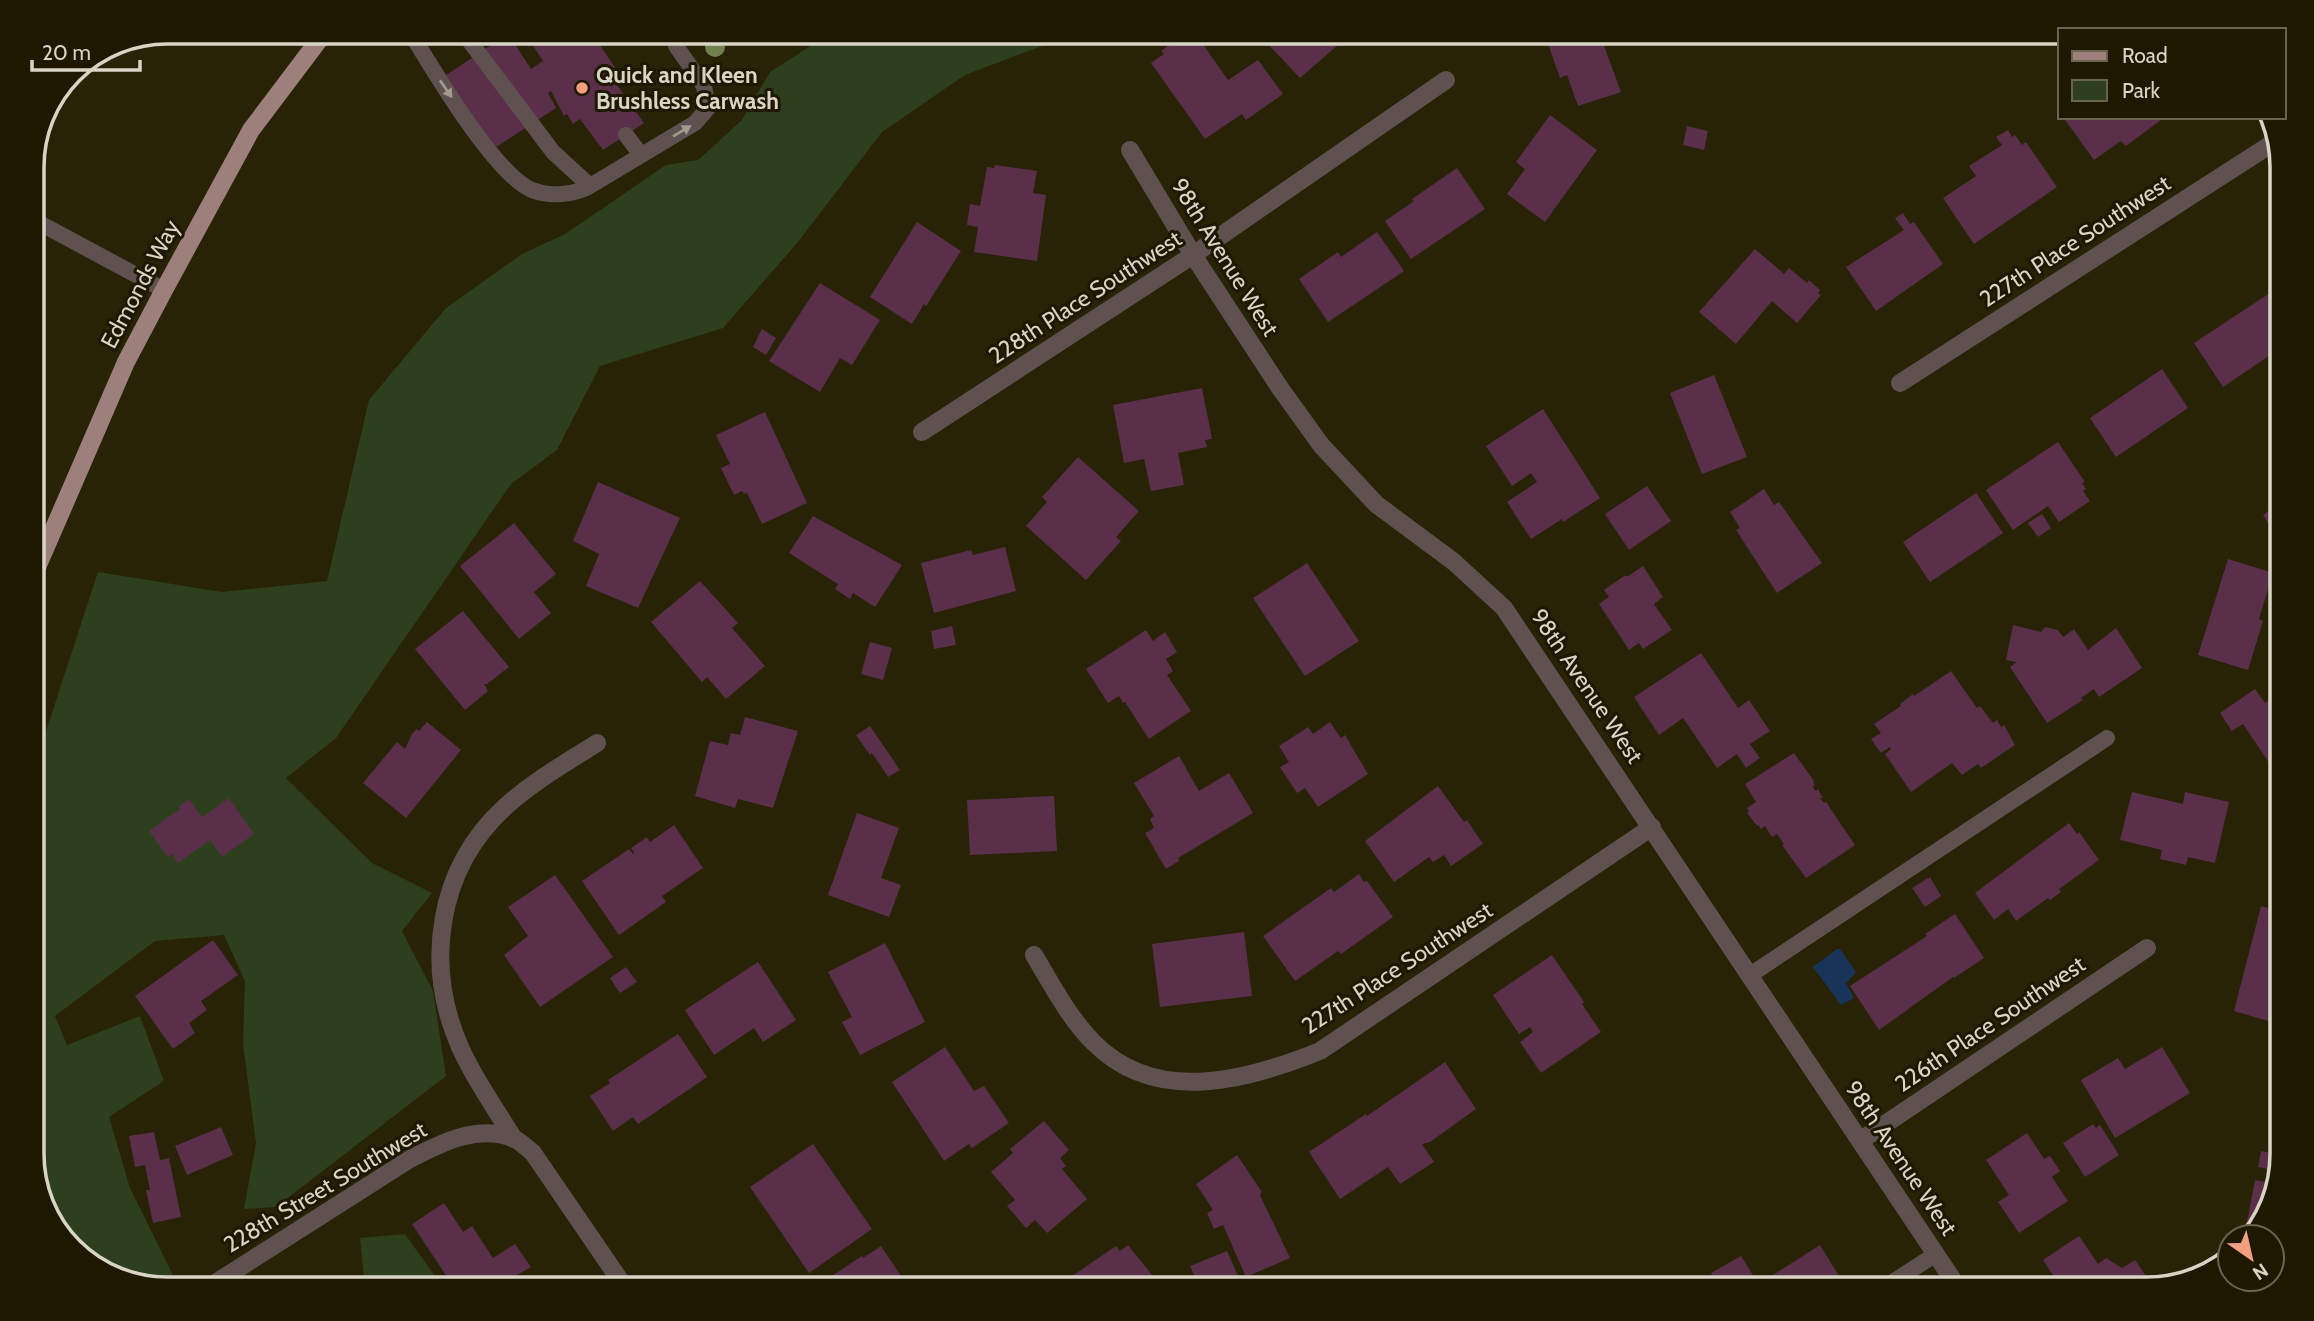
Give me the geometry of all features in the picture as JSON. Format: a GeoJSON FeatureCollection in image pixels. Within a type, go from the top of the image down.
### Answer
{"type":"FeatureCollection","features":[{"type":"Feature","properties":{"kind":"main road","name":"Edmonds Way"},"geometry":{"type":"LineString","coordinates":[[44,551],[126,362],[164,290],[251,130],[316,44]]}},
{"type":"Feature","properties":{"kind":"street","name":"228th Place Southwest"},"geometry":{"type":"LineString","coordinates":[[922,432],[1193,255],[1446,80]]}},
{"type":"Feature","properties":{"kind":"street","name":"227th Place Southwest"},"geometry":{"type":"LineString","coordinates":[[1900,383],[2268,146]]}},
{"type":"Feature","properties":{"kind":"street","name":"98th Avenue West"},"geometry":{"type":"LineString","coordinates":[[1130,150],[1193,255],[1321,446],[1376,504],[1454,562],[1504,608],[1951,1277]]}},
{"type":"Feature","properties":{"kind":"street"},"geometry":{"type":"LineString","coordinates":[[597,743],[521,793],[492,819],[464,859],[451,888],[440,935],[440,979],[453,1029],[469,1065],[514,1139],[533,1153],[617,1277]]}},
{"type":"Feature","properties":{"kind":"street","name":"227th Place Southwest"},"geometry":{"type":"LineString","coordinates":[[1034,955],[1069,1013],[1095,1044],[1120,1064],[1146,1075],[1171,1081],[1222,1081],[1284,1065],[1320,1051],[1652,827]]}},
{"type":"Feature","properties":{"kind":"street","name":"226th Place Southwest"},"geometry":{"type":"LineString","coordinates":[[1860,1141],[2147,948]]}},
{"type":"Feature","properties":{"kind":"street","name":"228th Street Southwest"},"geometry":{"type":"LineString","coordinates":[[226,1277],[308,1222],[429,1149],[473,1134],[514,1139]]}},
{"type":"Feature","properties":{"kind":"lane"},"geometry":{"type":"LineString","coordinates":[[418,44],[502,167],[531,190],[557,195],[590,186],[695,123],[708,108],[704,86],[676,46]]}},
{"type":"Feature","properties":{"kind":"lane"},"geometry":{"type":"LineString","coordinates":[[471,44],[553,152],[590,186]]}},
{"type":"Feature","properties":{"kind":"lane"},"geometry":{"type":"LineString","coordinates":[[626,135],[641,155]]}},
{"type":"Feature","properties":{"kind":"lane"},"geometry":{"type":"LineString","coordinates":[[44,225],[164,290]]}},
{"type":"Feature","properties":{"kind":"lane"},"geometry":{"type":"LineString","coordinates":[[1749,975],[2107,738]]}},
{"type":"Feature","properties":{"kind":"lane"},"geometry":{"type":"LineString","coordinates":[[1902,1277],[1936,1254]]}},
{"type":"Feature","properties":{"kind":"green space"},"geometry":{"type":"Polygon","coordinates":[[[813,44],[1047,44],[965,75],[882,132],[798,242],[723,328],[600,366],[557,450],[511,484],[336,738],[286,778],[372,863],[432,893],[402,931],[433,991],[446,1076],[276,1207],[244,1209],[256,1143],[243,1044],[245,981],[224,935],[155,941],[55,1016],[67,1045],[140,1016],[164,1081],[109,1117],[130,1188],[173,1275],[167,1277],[135,1273],[105,1261],[74,1235],[56,1208],[50,1194],[44,1162],[44,737],[98,572],[222,592],[327,581],[369,400],[446,308],[522,254],[565,234],[666,165],[698,160],[742,120],[770,72],[813,44]]]}},
{"type":"Feature","properties":{"kind":"green space"},"geometry":{"type":"Polygon","coordinates":[[[405,1234],[435,1277],[364,1277],[360,1238],[405,1234]]]}},
{"type":"Feature","properties":{"kind":"water"},"geometry":{"type":"Polygon","coordinates":[[[1840,949],[1856,972],[1846,983],[1854,998],[1841,1005],[1813,967],[1840,949]]]}},
{"type":"Feature","properties":{"kind":"building"},"geometry":{"type":"Polygon","coordinates":[[[493,44],[515,44],[531,69],[543,61],[532,44],[599,44],[624,81],[617,85],[644,123],[603,150],[580,119],[573,124],[567,114],[564,116],[551,91],[548,93],[556,108],[487,153],[439,80],[493,44]]]}},
{"type":"Feature","properties":{"kind":"building"},"geometry":{"type":"Polygon","coordinates":[[[1170,44],[1203,44],[1228,80],[1258,60],[1283,94],[1246,120],[1242,114],[1205,139],[1151,63],[1164,54],[1161,51],[1170,44]]]}},
{"type":"Feature","properties":{"kind":"building"},"geometry":{"type":"Polygon","coordinates":[[[1268,44],[1339,44],[1300,78],[1268,44]]]}},
{"type":"Feature","properties":{"kind":"building"},"geometry":{"type":"Polygon","coordinates":[[[1548,44],[1603,44],[1621,92],[1578,106],[1567,75],[1560,78],[1548,44]]]}},
{"type":"Feature","properties":{"kind":"building"},"geometry":{"type":"Polygon","coordinates":[[[1550,115],[1597,150],[1545,222],[1507,194],[1525,169],[1516,162],[1550,115]]]}},
{"type":"Feature","properties":{"kind":"building"},"geometry":{"type":"Polygon","coordinates":[[[2064,119],[2162,119],[2126,146],[2121,141],[2094,160],[2064,119]]]}},
{"type":"Feature","properties":{"kind":"building"},"geometry":{"type":"Polygon","coordinates":[[[1687,126],[1708,131],[1704,150],[1683,145],[1687,126]]]}},
{"type":"Feature","properties":{"kind":"building"},"geometry":{"type":"Polygon","coordinates":[[[2008,130],[2022,145],[2026,142],[2057,187],[1974,244],[1943,198],[1976,176],[1969,166],[2002,145],[1996,137],[2008,130]]]}},
{"type":"Feature","properties":{"kind":"building"},"geometry":{"type":"Polygon","coordinates":[[[995,165],[1037,171],[1033,193],[1046,195],[1037,261],[974,252],[978,227],[967,225],[970,204],[980,206],[987,167],[994,168],[995,165]]]}},
{"type":"Feature","properties":{"kind":"building"},"geometry":{"type":"Polygon","coordinates":[[[1457,168],[1485,209],[1411,259],[1385,221],[1457,168]]]}},
{"type":"Feature","properties":{"kind":"building"},"geometry":{"type":"Polygon","coordinates":[[[1903,213],[1910,224],[1914,222],[1943,264],[1876,311],[1846,267],[1904,230],[1895,218],[1903,213]]]}},
{"type":"Feature","properties":{"kind":"building"},"geometry":{"type":"Polygon","coordinates":[[[917,222],[961,251],[912,324],[870,297],[917,222]]]}},
{"type":"Feature","properties":{"kind":"building"},"geometry":{"type":"Polygon","coordinates":[[[1377,232],[1404,271],[1328,322],[1299,279],[1338,252],[1341,257],[1377,232]]]}},
{"type":"Feature","properties":{"kind":"building"},"geometry":{"type":"Polygon","coordinates":[[[1755,249],[1784,274],[1789,268],[1807,283],[1809,280],[1820,290],[1818,293],[1821,295],[1797,323],[1772,301],[1736,344],[1699,312],[1755,249]]]}},
{"type":"Feature","properties":{"kind":"building"},"geometry":{"type":"Polygon","coordinates":[[[820,283],[880,320],[852,365],[840,358],[820,392],[769,361],[820,283]]]}},
{"type":"Feature","properties":{"kind":"building"},"geometry":{"type":"Polygon","coordinates":[[[2270,293],[2270,355],[2223,387],[2194,343],[2270,293]]]}},
{"type":"Feature","properties":{"kind":"building"},"geometry":{"type":"Polygon","coordinates":[[[762,329],[776,338],[766,355],[753,347],[762,329]]]}},
{"type":"Feature","properties":{"kind":"building"},"geometry":{"type":"Polygon","coordinates":[[[2162,369],[2188,408],[2116,457],[2090,418],[2162,369]]]}},
{"type":"Feature","properties":{"kind":"building"},"geometry":{"type":"Polygon","coordinates":[[[1714,375],[1747,457],[1702,474],[1670,393],[1714,375]]]}},
{"type":"Feature","properties":{"kind":"building"},"geometry":{"type":"Polygon","coordinates":[[[1202,388],[1212,439],[1205,440],[1207,447],[1178,453],[1184,485],[1151,491],[1144,459],[1124,463],[1113,405],[1202,388]]]}},
{"type":"Feature","properties":{"kind":"building"},"geometry":{"type":"Polygon","coordinates":[[[1543,409],[1600,498],[1531,539],[1507,502],[1537,482],[1531,473],[1512,486],[1486,446],[1543,409]]]}},
{"type":"Feature","properties":{"kind":"building"},"geometry":{"type":"Polygon","coordinates":[[[765,412],[807,503],[762,524],[747,493],[742,491],[734,495],[721,468],[730,464],[716,435],[765,412]]]}},
{"type":"Feature","properties":{"kind":"building"},"geometry":{"type":"Polygon","coordinates":[[[2058,442],[2085,482],[2082,483],[2086,489],[2083,491],[2090,501],[2059,522],[2048,506],[2013,530],[1986,490],[2058,442]]]}},
{"type":"Feature","properties":{"kind":"building"},"geometry":{"type":"Polygon","coordinates":[[[1078,457],[1139,511],[1116,537],[1121,541],[1086,580],[1026,526],[1047,502],[1042,497],[1078,457]]]}},
{"type":"Feature","properties":{"kind":"building"},"geometry":{"type":"Polygon","coordinates":[[[598,482],[680,518],[638,608],[586,586],[599,554],[573,541],[598,482]]]}},
{"type":"Feature","properties":{"kind":"building"},"geometry":{"type":"Polygon","coordinates":[[[1647,486],[1671,521],[1629,550],[1605,514],[1647,486]]]}},
{"type":"Feature","properties":{"kind":"building"},"geometry":{"type":"Polygon","coordinates":[[[1764,489],[1774,505],[1779,502],[1822,563],[1777,593],[1736,530],[1740,528],[1730,512],[1764,489]]]}},
{"type":"Feature","properties":{"kind":"building"},"geometry":{"type":"Polygon","coordinates":[[[1976,493],[2003,533],[1930,582],[1903,542],[1976,493]]]}},
{"type":"Feature","properties":{"kind":"building"},"geometry":{"type":"Polygon","coordinates":[[[2270,510],[2270,526],[2263,515],[2270,510]]]}},
{"type":"Feature","properties":{"kind":"building"},"geometry":{"type":"Polygon","coordinates":[[[2042,514],[2051,528],[2038,537],[2028,523],[2042,514]]]}},
{"type":"Feature","properties":{"kind":"building"},"geometry":{"type":"Polygon","coordinates":[[[813,516],[902,565],[875,607],[853,593],[850,599],[835,589],[838,584],[789,553],[813,516]]]}},
{"type":"Feature","properties":{"kind":"building"},"geometry":{"type":"Polygon","coordinates":[[[514,523],[556,574],[534,592],[551,613],[519,639],[460,566],[514,523]]]}},
{"type":"Feature","properties":{"kind":"building"},"geometry":{"type":"Polygon","coordinates":[[[1005,547],[1016,591],[934,613],[921,563],[971,550],[973,555],[1005,547]]]}},
{"type":"Feature","properties":{"kind":"building"},"geometry":{"type":"Polygon","coordinates":[[[2228,559],[2270,572],[2270,583],[2259,619],[2263,621],[2248,670],[2198,655],[2228,559]]]}},
{"type":"Feature","properties":{"kind":"building"},"geometry":{"type":"Polygon","coordinates":[[[1307,563],[1359,641],[1305,676],[1253,598],[1307,563]]]}},
{"type":"Feature","properties":{"kind":"building"},"geometry":{"type":"Polygon","coordinates":[[[1643,566],[1663,597],[1654,604],[1672,630],[1643,649],[1639,643],[1629,650],[1599,604],[1609,597],[1604,590],[1643,566]]]}},
{"type":"Feature","properties":{"kind":"building"},"geometry":{"type":"Polygon","coordinates":[[[700,581],[738,623],[732,628],[765,666],[726,699],[707,677],[702,682],[651,622],[700,581]]]}},
{"type":"Feature","properties":{"kind":"building"},"geometry":{"type":"Polygon","coordinates":[[[463,611],[509,667],[484,684],[488,691],[465,710],[415,649],[463,611]]]}},
{"type":"Feature","properties":{"kind":"building"},"geometry":{"type":"Polygon","coordinates":[[[2013,625],[2041,632],[2045,627],[2058,630],[2063,637],[2074,629],[2088,650],[2116,628],[2142,668],[2099,697],[2094,689],[2081,698],[2083,700],[2047,723],[2010,667],[2017,662],[2006,660],[2013,625]]]}},
{"type":"Feature","properties":{"kind":"building"},"geometry":{"type":"Polygon","coordinates":[[[952,626],[956,645],[934,649],[931,631],[952,626]]]}},
{"type":"Feature","properties":{"kind":"building"},"geometry":{"type":"Polygon","coordinates":[[[1146,630],[1153,641],[1165,632],[1177,652],[1166,659],[1173,671],[1167,675],[1191,711],[1149,739],[1125,702],[1123,703],[1119,696],[1108,703],[1086,669],[1146,630]]]}},
{"type":"Feature","properties":{"kind":"building"},"geometry":{"type":"Polygon","coordinates":[[[870,642],[892,648],[883,680],[861,674],[870,642]]]}},
{"type":"Feature","properties":{"kind":"building"},"geometry":{"type":"Polygon","coordinates":[[[1701,653],[1738,708],[1749,700],[1770,731],[1750,744],[1760,758],[1746,768],[1737,754],[1717,768],[1683,718],[1659,735],[1634,697],[1701,653]]]}},
{"type":"Feature","properties":{"kind":"building"},"geometry":{"type":"Polygon","coordinates":[[[1951,671],[1977,708],[1980,706],[1993,723],[1997,720],[2001,727],[2004,725],[2015,745],[1981,768],[1978,764],[1962,775],[1952,763],[1911,792],[1885,754],[1890,747],[1881,753],[1871,739],[1881,733],[1874,724],[1901,706],[1900,704],[1913,694],[1914,696],[1951,671]]]}},
{"type":"Feature","properties":{"kind":"building"},"geometry":{"type":"Polygon","coordinates":[[[2255,689],[2265,703],[2270,699],[2270,764],[2243,724],[2232,731],[2220,713],[2255,689]]]}},
{"type":"Feature","properties":{"kind":"building"},"geometry":{"type":"Polygon","coordinates":[[[745,717],[798,731],[773,808],[738,799],[735,808],[695,796],[710,741],[728,745],[731,733],[740,735],[745,717]]]}},
{"type":"Feature","properties":{"kind":"building"},"geometry":{"type":"Polygon","coordinates":[[[427,722],[461,750],[406,818],[363,783],[397,742],[405,749],[412,734],[427,722]]]}},
{"type":"Feature","properties":{"kind":"building"},"geometry":{"type":"Polygon","coordinates":[[[1330,722],[1341,738],[1345,735],[1368,774],[1318,807],[1305,788],[1297,793],[1280,767],[1289,762],[1279,746],[1308,727],[1313,734],[1330,722]]]}},
{"type":"Feature","properties":{"kind":"building"},"geometry":{"type":"Polygon","coordinates":[[[870,726],[900,770],[888,777],[856,735],[870,726]]]}},
{"type":"Feature","properties":{"kind":"building"},"geometry":{"type":"Polygon","coordinates":[[[1794,753],[1814,781],[1815,791],[1818,789],[1823,798],[1820,798],[1826,802],[1855,845],[1806,878],[1777,834],[1772,837],[1765,826],[1761,829],[1747,813],[1747,808],[1756,802],[1745,784],[1794,753]]]}},
{"type":"Feature","properties":{"kind":"building"},"geometry":{"type":"Polygon","coordinates":[[[1179,756],[1199,791],[1229,773],[1253,813],[1178,858],[1179,861],[1166,869],[1145,833],[1154,828],[1150,819],[1154,816],[1134,783],[1179,756]]]}},
{"type":"Feature","properties":{"kind":"building"},"geometry":{"type":"Polygon","coordinates":[[[1438,786],[1483,844],[1451,866],[1444,855],[1433,862],[1429,857],[1394,882],[1365,841],[1438,786]]]}},
{"type":"Feature","properties":{"kind":"building"},"geometry":{"type":"Polygon","coordinates":[[[2132,792],[2183,804],[2185,792],[2229,802],[2215,863],[2188,857],[2186,865],[2160,859],[2162,850],[2120,840],[2132,792]]]}},
{"type":"Feature","properties":{"kind":"building"},"geometry":{"type":"Polygon","coordinates":[[[1054,796],[1057,851],[970,855],[967,800],[1054,796]]]}},
{"type":"Feature","properties":{"kind":"building"},"geometry":{"type":"Polygon","coordinates":[[[229,798],[254,834],[222,857],[210,840],[178,863],[172,854],[168,857],[149,831],[180,809],[178,807],[189,799],[202,817],[229,798]]]}},
{"type":"Feature","properties":{"kind":"building"},"geometry":{"type":"Polygon","coordinates":[[[857,813],[899,828],[881,878],[901,885],[889,917],[828,895],[857,813]]]}},
{"type":"Feature","properties":{"kind":"building"},"geometry":{"type":"Polygon","coordinates":[[[2069,823],[2099,860],[2059,889],[2061,892],[2016,921],[2008,909],[1994,920],[1975,893],[2069,823]]]}},
{"type":"Feature","properties":{"kind":"building"},"geometry":{"type":"Polygon","coordinates":[[[674,825],[703,868],[662,896],[666,902],[619,935],[582,881],[629,849],[633,854],[631,848],[647,837],[650,842],[674,825]]]}},
{"type":"Feature","properties":{"kind":"building"},"geometry":{"type":"Polygon","coordinates":[[[1359,874],[1393,917],[1341,954],[1338,951],[1295,981],[1263,936],[1331,888],[1334,892],[1359,874]]]}},
{"type":"Feature","properties":{"kind":"building"},"geometry":{"type":"Polygon","coordinates":[[[555,875],[613,957],[540,1007],[504,955],[528,936],[508,907],[555,875]]]}},
{"type":"Feature","properties":{"kind":"building"},"geometry":{"type":"Polygon","coordinates":[[[1930,877],[1941,896],[1925,907],[1912,888],[1930,877]]]}},
{"type":"Feature","properties":{"kind":"building"},"geometry":{"type":"Polygon","coordinates":[[[2261,906],[2270,909],[2270,1022],[2234,1011],[2261,906]]]}},
{"type":"Feature","properties":{"kind":"building"},"geometry":{"type":"Polygon","coordinates":[[[1955,914],[1984,958],[1879,1030],[1850,986],[1927,936],[1925,934],[1955,914]]]}},
{"type":"Feature","properties":{"kind":"building"},"geometry":{"type":"Polygon","coordinates":[[[1244,932],[1252,996],[1160,1007],[1152,944],[1244,932]]]}},
{"type":"Feature","properties":{"kind":"building"},"geometry":{"type":"Polygon","coordinates":[[[213,940],[238,975],[201,1001],[207,1010],[189,1023],[195,1033],[173,1049],[135,996],[213,940]]]}},
{"type":"Feature","properties":{"kind":"building"},"geometry":{"type":"Polygon","coordinates":[[[885,943],[925,1022],[860,1055],[842,1022],[852,1017],[828,972],[885,943]]]}},
{"type":"Feature","properties":{"kind":"building"},"geometry":{"type":"Polygon","coordinates":[[[1552,955],[1601,1032],[1541,1073],[1520,1042],[1533,1032],[1530,1027],[1519,1034],[1493,995],[1552,955]]]}},
{"type":"Feature","properties":{"kind":"building"},"geometry":{"type":"Polygon","coordinates":[[[758,962],[796,1020],[763,1042],[754,1028],[714,1055],[685,1010],[758,962]]]}},
{"type":"Feature","properties":{"kind":"building"},"geometry":{"type":"Polygon","coordinates":[[[626,967],[637,982],[620,993],[610,978],[626,967]]]}},
{"type":"Feature","properties":{"kind":"building"},"geometry":{"type":"Polygon","coordinates":[[[678,1034],[707,1077],[638,1124],[633,1117],[613,1131],[590,1096],[610,1083],[608,1080],[678,1034]]]}},
{"type":"Feature","properties":{"kind":"building"},"geometry":{"type":"Polygon","coordinates":[[[945,1047],[974,1091],[984,1086],[1009,1123],[972,1148],[969,1144],[944,1161],[892,1082],[945,1047]]]}},
{"type":"Feature","properties":{"kind":"building"},"geometry":{"type":"Polygon","coordinates":[[[2162,1047],[2190,1093],[2115,1138],[2081,1080],[2118,1058],[2125,1069],[2162,1047]]]}},
{"type":"Feature","properties":{"kind":"building"},"geometry":{"type":"Polygon","coordinates":[[[1445,1062],[1476,1109],[1430,1142],[1422,1144],[1434,1162],[1400,1184],[1388,1167],[1340,1199],[1309,1152],[1445,1062]]]}},
{"type":"Feature","properties":{"kind":"building"},"geometry":{"type":"Polygon","coordinates":[[[1044,1121],[1069,1150],[1060,1158],[1066,1166],[1062,1169],[1087,1199],[1047,1233],[1035,1220],[1026,1228],[1007,1206],[1015,1200],[991,1172],[1013,1153],[1010,1149],[1044,1121]]]}},
{"type":"Feature","properties":{"kind":"building"},"geometry":{"type":"Polygon","coordinates":[[[2093,1124],[2096,1128],[2100,1125],[2119,1155],[2085,1177],[2063,1143],[2093,1124]]]}},
{"type":"Feature","properties":{"kind":"building"},"geometry":{"type":"Polygon","coordinates":[[[221,1127],[233,1155],[187,1175],[175,1146],[221,1127]]]}},
{"type":"Feature","properties":{"kind":"building"},"geometry":{"type":"Polygon","coordinates":[[[154,1132],[160,1160],[169,1158],[181,1217],[153,1223],[146,1190],[150,1190],[145,1165],[135,1167],[129,1136],[154,1132]]]}},
{"type":"Feature","properties":{"kind":"building"},"geometry":{"type":"Polygon","coordinates":[[[2027,1133],[2044,1159],[2050,1156],[2060,1171],[2052,1177],[2068,1201],[2019,1233],[1998,1202],[2009,1195],[1986,1160],[2027,1133]]]}},
{"type":"Feature","properties":{"kind":"building"},"geometry":{"type":"Polygon","coordinates":[[[813,1144],[872,1229],[809,1273],[750,1187],[813,1144]]]}},
{"type":"Feature","properties":{"kind":"building"},"geometry":{"type":"Polygon","coordinates":[[[2261,1151],[2270,1153],[2269,1169],[2258,1167],[2261,1151]]]}},
{"type":"Feature","properties":{"kind":"building"},"geometry":{"type":"Polygon","coordinates":[[[1237,1155],[1262,1192],[1260,1195],[1290,1258],[1246,1277],[1223,1225],[1214,1229],[1207,1213],[1213,1210],[1196,1184],[1237,1155]]]}},
{"type":"Feature","properties":{"kind":"building"},"geometry":{"type":"Polygon","coordinates":[[[2255,1180],[2267,1182],[2254,1216],[2247,1223],[2255,1180]]]}},
{"type":"Feature","properties":{"kind":"building"},"geometry":{"type":"Polygon","coordinates":[[[444,1203],[463,1232],[472,1226],[493,1258],[515,1244],[531,1267],[514,1277],[447,1277],[412,1224],[444,1203]]]}},
{"type":"Feature","properties":{"kind":"building"},"geometry":{"type":"Polygon","coordinates":[[[2079,1236],[2098,1264],[2106,1258],[2122,1268],[2135,1260],[2147,1277],[2054,1277],[2043,1260],[2079,1236]]]}},
{"type":"Feature","properties":{"kind":"building"},"geometry":{"type":"Polygon","coordinates":[[[1128,1245],[1154,1277],[1071,1277],[1116,1246],[1120,1251],[1128,1245]]]}},
{"type":"Feature","properties":{"kind":"building"},"geometry":{"type":"Polygon","coordinates":[[[1820,1245],[1840,1277],[1770,1277],[1820,1245]]]}},
{"type":"Feature","properties":{"kind":"building"},"geometry":{"type":"Polygon","coordinates":[[[881,1246],[902,1277],[830,1277],[862,1256],[863,1258],[881,1246]]]}},
{"type":"Feature","properties":{"kind":"building"},"geometry":{"type":"Polygon","coordinates":[[[1227,1251],[1239,1277],[1195,1277],[1190,1266],[1227,1251]]]}},
{"type":"Feature","properties":{"kind":"building"},"geometry":{"type":"Polygon","coordinates":[[[1741,1256],[1754,1277],[1714,1277],[1711,1273],[1741,1256]]]}},
{"type":"Feature","properties":{"kind":"place","name":"Quick and Kleen Brushless Carwash"},"geometry":{"type":"Point","coordinates":[582,88]}}]}
